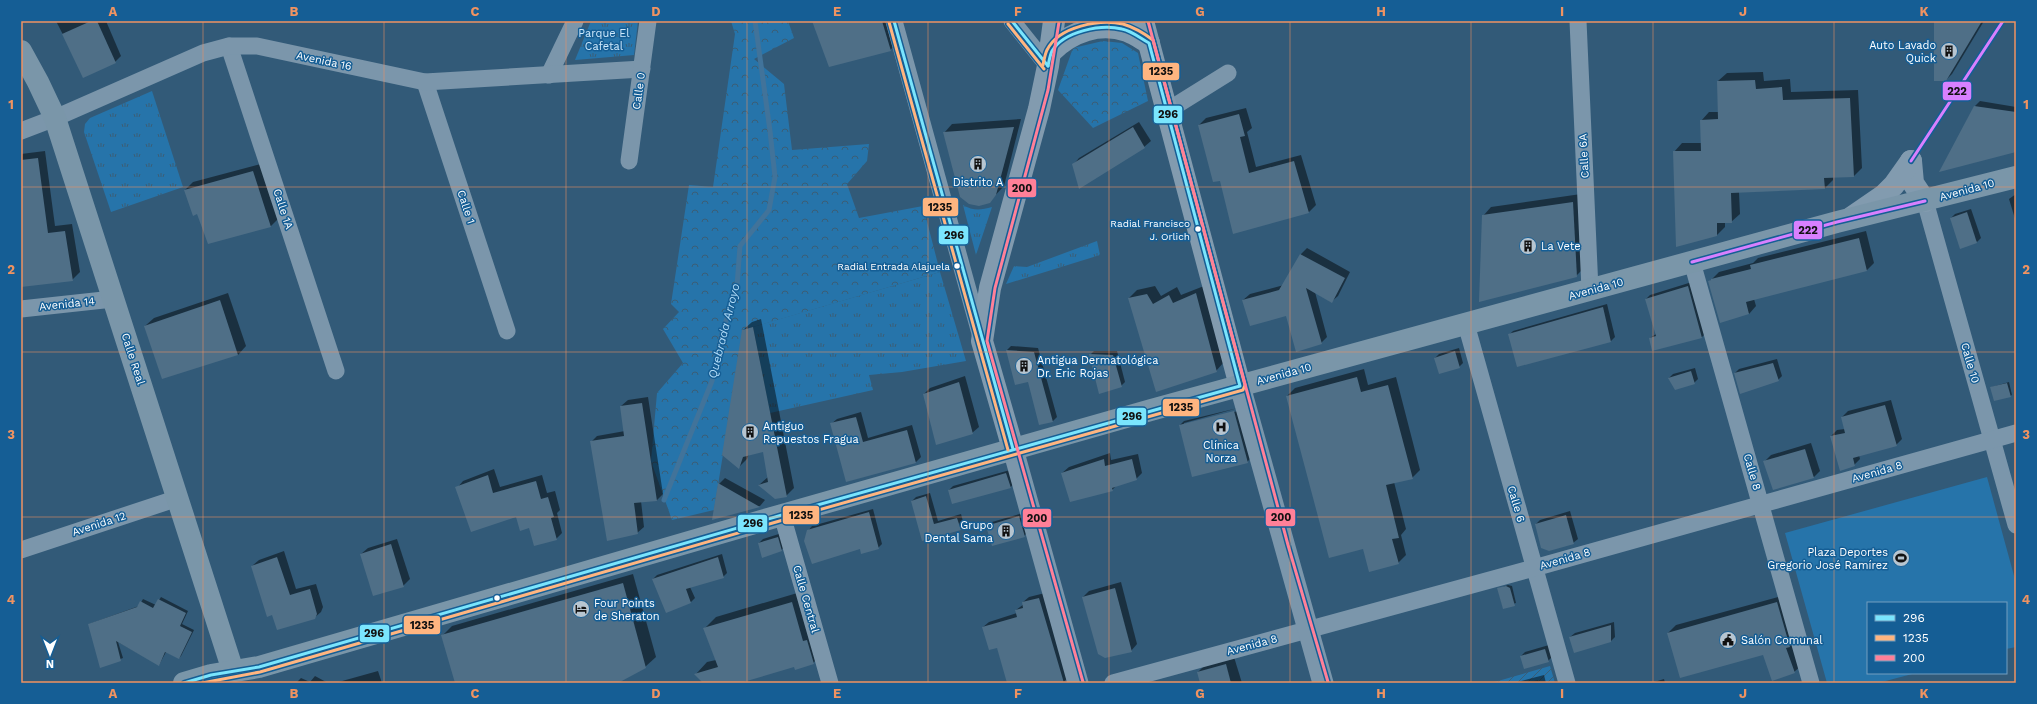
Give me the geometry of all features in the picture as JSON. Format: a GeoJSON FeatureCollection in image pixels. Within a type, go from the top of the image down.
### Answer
{"type":"FeatureCollection","features":[{"type":"Feature","properties":{"kind":"main road"},"geometry":{"type":"LineString","coordinates":[[1013,449],[982,341],[990,288],[1039,109],[1050,59],[1054,21]]}},
{"type":"Feature","properties":{"kind":"main road"},"geometry":{"type":"LineString","coordinates":[[1143,21],[1240,386]]}},
{"type":"Feature","properties":{"kind":"main road"},"geometry":{"type":"LineString","coordinates":[[1050,59],[1068,38],[1079,32],[1101,27],[1120,29],[1129,32],[1149,44]]}},
{"type":"Feature","properties":{"kind":"main road","name":"Calle Real"},"geometry":{"type":"LineString","coordinates":[[21,51],[55,118],[235,677]]}},
{"type":"Feature","properties":{"kind":"main road"},"geometry":{"type":"LineString","coordinates":[[1849,219],[1884,195],[1911,161],[1913,183],[1925,201]]}},
{"type":"Feature","properties":{"kind":"main road","name":"Avenida 10"},"geometry":{"type":"LineString","coordinates":[[184,683],[235,677],[259,667],[1013,449],[1849,219],[2016,177]]}},
{"type":"Feature","properties":{"kind":"street"},"geometry":{"type":"LineString","coordinates":[[549,75],[575,21]]}},
{"type":"Feature","properties":{"kind":"street","name":"Calle 0"},"geometry":{"type":"LineString","coordinates":[[629,162],[648,21]]}},
{"type":"Feature","properties":{"kind":"street"},"geometry":{"type":"LineString","coordinates":[[894,21],[982,341]]}},
{"type":"Feature","properties":{"kind":"street"},"geometry":{"type":"LineString","coordinates":[[1012,21],[1050,59]]}},
{"type":"Feature","properties":{"kind":"street","name":"Calle 6A"},"geometry":{"type":"LineString","coordinates":[[1578,21],[1590,290]]}},
{"type":"Feature","properties":{"kind":"street","name":"Avenida 16"},"geometry":{"type":"LineString","coordinates":[[21,131],[55,118],[203,53],[229,46],[257,46],[425,82],[642,69]]}},
{"type":"Feature","properties":{"kind":"street","name":"Calle 1A"},"geometry":{"type":"LineString","coordinates":[[229,46],[336,371]]}},
{"type":"Feature","properties":{"kind":"street"},"geometry":{"type":"LineString","coordinates":[[1167,112],[1228,73]]}},
{"type":"Feature","properties":{"kind":"street","name":"Calle 1"},"geometry":{"type":"LineString","coordinates":[[425,82],[476,260],[507,331]]}},
{"type":"Feature","properties":{"kind":"street","name":"Calle 10"},"geometry":{"type":"LineString","coordinates":[[1925,201],[2016,525]]}},
{"type":"Feature","properties":{"kind":"street","name":"Calle 8"},"geometry":{"type":"LineString","coordinates":[[1692,262],[1762,504],[1811,683]]}},
{"type":"Feature","properties":{"kind":"street","name":"Avenida 14"},"geometry":{"type":"LineString","coordinates":[[21,309],[113,299]]}},
{"type":"Feature","properties":{"kind":"street","name":"Calle 6"},"geometry":{"type":"LineString","coordinates":[[1466,324],[1567,683]]}},
{"type":"Feature","properties":{"kind":"street"},"geometry":{"type":"LineString","coordinates":[[1240,386],[1323,683]]}},
{"type":"Feature","properties":{"kind":"street","name":"Avenida 8"},"geometry":{"type":"LineString","coordinates":[[1113,683],[1534,568],[2016,433]]}},
{"type":"Feature","properties":{"kind":"street"},"geometry":{"type":"LineString","coordinates":[[1013,449],[1078,683]]}},
{"type":"Feature","properties":{"kind":"street","name":"Avenida 12"},"geometry":{"type":"LineString","coordinates":[[21,550],[178,498]]}},
{"type":"Feature","properties":{"kind":"street","name":"Calle Central"},"geometry":{"type":"LineString","coordinates":[[782,515],[830,683]]}},
{"type":"Feature","properties":{"kind":"green space","name":"Parque El Cafetal"},"geometry":{"type":"Polygon","coordinates":[[[591,21],[638,21],[634,55],[575,60],[591,21]]]}},
{"type":"Feature","properties":{"kind":"green space"},"geometry":{"type":"Polygon","coordinates":[[[731,21],[788,21],[794,38],[754,59],[784,84],[792,150],[869,144],[867,161],[847,184],[859,218],[923,206],[940,272],[743,330],[714,510],[672,520],[651,461],[657,393],[683,363],[663,329],[679,312],[671,304],[689,185],[713,187],[735,34],[731,21]]]}},
{"type":"Feature","properties":{"kind":"green space"},"geometry":{"type":"Polygon","coordinates":[[[1103,41],[1122,43],[1138,53],[1148,101],[1093,128],[1058,90],[1073,48],[1103,41]]]}},
{"type":"Feature","properties":{"kind":"green space"},"geometry":{"type":"Polygon","coordinates":[[[152,91],[183,187],[111,212],[84,132],[85,124],[90,118],[152,91]]]}},
{"type":"Feature","properties":{"kind":"green space"},"geometry":{"type":"Polygon","coordinates":[[[963,205],[977,209],[992,207],[976,255],[963,205]]]}},
{"type":"Feature","properties":{"kind":"green space"},"geometry":{"type":"Polygon","coordinates":[[[1097,241],[1100,255],[1006,284],[1014,266],[1027,267],[1097,241]]]}},
{"type":"Feature","properties":{"kind":"green space"},"geometry":{"type":"Polygon","coordinates":[[[940,272],[966,361],[902,372],[869,375],[873,390],[770,413],[753,327],[940,272]]]}},
{"type":"Feature","properties":{"kind":"green space","name":"Plaza Deportes Gregorio José Ramírez"},"geometry":{"type":"Polygon","coordinates":[[[1987,477],[2016,583],[2016,647],[2007,649],[2007,602],[1867,602],[1867,674],[1912,674],[1878,683],[1827,683],[1785,533],[1987,477]]]}},
{"type":"Feature","properties":{"kind":"green space"},"geometry":{"type":"Polygon","coordinates":[[[1550,666],[1555,683],[1539,683],[1538,680],[1526,683],[1491,683],[1550,666]]]}},
{"type":"Feature","properties":{"kind":"building"},"geometry":{"type":"Polygon","coordinates":[[[91,21],[97,21],[116,63],[83,78],[62,34],[91,21]]]}},
{"type":"Feature","properties":{"kind":"building"},"geometry":{"type":"Polygon","coordinates":[[[812,21],[882,21],[891,51],[829,67],[812,21]]]}},
{"type":"Feature","properties":{"kind":"building","name":"Auto Lavado Quick"},"geometry":{"type":"Polygon","coordinates":[[[1934,21],[1982,21],[1946,81],[1934,81],[1934,21]]]}},
{"type":"Feature","properties":{"kind":"building"},"geometry":{"type":"Polygon","coordinates":[[[1755,80],[1756,89],[1782,87],[1783,100],[1850,98],[1854,177],[1824,178],[1825,189],[1731,193],[1732,223],[1717,223],[1717,236],[1676,247],[1673,151],[1701,151],[1700,120],[1718,119],[1717,81],[1755,80]]]}},
{"type":"Feature","properties":{"kind":"building"},"geometry":{"type":"Polygon","coordinates":[[[1974,106],[2016,112],[2016,152],[1939,172],[1974,106]]]}},
{"type":"Feature","properties":{"kind":"building"},"geometry":{"type":"Polygon","coordinates":[[[1239,114],[1245,136],[1240,137],[1249,173],[1294,161],[1309,213],[1233,234],[1220,181],[1213,182],[1198,125],[1239,114]]]}},
{"type":"Feature","properties":{"kind":"building","name":"Distrito A"},"geometry":{"type":"Polygon","coordinates":[[[1014,127],[996,195],[990,203],[979,206],[969,204],[960,197],[943,132],[1014,127]]]}},
{"type":"Feature","properties":{"kind":"building"},"geometry":{"type":"Polygon","coordinates":[[[1133,127],[1145,148],[1079,189],[1072,164],[1133,127]]]}},
{"type":"Feature","properties":{"kind":"building"},"geometry":{"type":"Polygon","coordinates":[[[38,158],[48,233],[65,231],[73,281],[21,287],[21,160],[38,158]]]}},
{"type":"Feature","properties":{"kind":"building"},"geometry":{"type":"Polygon","coordinates":[[[253,171],[271,227],[208,244],[197,214],[193,216],[184,190],[253,171]]]}},
{"type":"Feature","properties":{"kind":"building","name":"La Vete"},"geometry":{"type":"Polygon","coordinates":[[[1573,202],[1577,277],[1479,302],[1482,215],[1573,202]]]}},
{"type":"Feature","properties":{"kind":"building"},"geometry":{"type":"Polygon","coordinates":[[[1967,212],[1977,243],[1960,249],[1950,218],[1967,212]]]}},
{"type":"Feature","properties":{"kind":"building"},"geometry":{"type":"Polygon","coordinates":[[[1859,238],[1867,271],[1746,302],[1749,314],[1720,323],[1708,281],[1711,279],[1751,269],[1750,265],[1859,238]]]}},
{"type":"Feature","properties":{"kind":"building"},"geometry":{"type":"Polygon","coordinates":[[[1300,254],[1345,278],[1332,303],[1306,288],[1322,344],[1296,352],[1286,316],[1250,326],[1242,300],[1279,290],[1300,254]]]}},
{"type":"Feature","properties":{"kind":"building"},"geometry":{"type":"Polygon","coordinates":[[[1688,286],[1702,338],[1652,351],[1649,338],[1656,336],[1645,299],[1688,286]]]}},
{"type":"Feature","properties":{"kind":"building"},"geometry":{"type":"Polygon","coordinates":[[[1196,293],[1217,372],[1156,392],[1128,298],[1147,294],[1153,304],[1169,295],[1173,303],[1196,293]]]}},
{"type":"Feature","properties":{"kind":"building"},"geometry":{"type":"Polygon","coordinates":[[[220,300],[238,355],[162,379],[144,326],[220,300]]]}},
{"type":"Feature","properties":{"kind":"building"},"geometry":{"type":"Polygon","coordinates":[[[1603,307],[1611,342],[1517,367],[1508,334],[1603,307]]]}},
{"type":"Feature","properties":{"kind":"building","name":"Antiguo Repuestos Fragua"},"geometry":{"type":"Polygon","coordinates":[[[753,327],[787,497],[775,499],[758,485],[768,482],[763,452],[743,457],[739,469],[722,455],[742,330],[753,327]]]}},
{"type":"Feature","properties":{"kind":"building"},"geometry":{"type":"Polygon","coordinates":[[[1006,350],[1034,352],[1053,422],[1039,425],[1028,382],[1015,385],[1006,350]]]}},
{"type":"Feature","properties":{"kind":"building"},"geometry":{"type":"Polygon","coordinates":[[[1455,351],[1460,368],[1439,374],[1434,358],[1455,351]]]}},
{"type":"Feature","properties":{"kind":"building"},"geometry":{"type":"Polygon","coordinates":[[[1089,354],[1113,355],[1122,387],[1099,394],[1089,354]]]}},
{"type":"Feature","properties":{"kind":"building"},"geometry":{"type":"Polygon","coordinates":[[[1773,363],[1779,381],[1740,394],[1734,373],[1773,363]]]}},
{"type":"Feature","properties":{"kind":"building"},"geometry":{"type":"Polygon","coordinates":[[[1691,371],[1695,384],[1675,390],[1668,378],[1691,371]]]}},
{"type":"Feature","properties":{"kind":"building"},"geometry":{"type":"Polygon","coordinates":[[[1357,377],[1361,392],[1388,385],[1413,479],[1386,485],[1399,538],[1392,539],[1399,564],[1369,572],[1363,549],[1329,558],[1286,396],[1357,377]]]}},
{"type":"Feature","properties":{"kind":"building"},"geometry":{"type":"Polygon","coordinates":[[[959,382],[973,434],[936,445],[923,394],[959,382]]]}},
{"type":"Feature","properties":{"kind":"building"},"geometry":{"type":"Polygon","coordinates":[[[2007,383],[2011,397],[1994,401],[1990,387],[2007,383]]]}},
{"type":"Feature","properties":{"kind":"building"},"geometry":{"type":"Polygon","coordinates":[[[642,403],[657,501],[634,503],[638,534],[607,541],[590,441],[624,436],[620,406],[642,403]]]}},
{"type":"Feature","properties":{"kind":"building"},"geometry":{"type":"Polygon","coordinates":[[[1885,405],[1897,446],[1853,458],[1855,466],[1840,471],[1830,436],[1845,433],[1841,417],[1885,405]]]}},
{"type":"Feature","properties":{"kind":"building"},"geometry":{"type":"Polygon","coordinates":[[[1234,411],[1248,463],[1192,477],[1179,425],[1234,411]]]}},
{"type":"Feature","properties":{"kind":"building"},"geometry":{"type":"Polygon","coordinates":[[[856,417],[863,442],[907,430],[916,463],[846,482],[830,423],[856,417]]]}},
{"type":"Feature","properties":{"kind":"building"},"geometry":{"type":"Polygon","coordinates":[[[1805,449],[1814,478],[1773,490],[1763,461],[1805,449]]]}},
{"type":"Feature","properties":{"kind":"building"},"geometry":{"type":"Polygon","coordinates":[[[1104,459],[1105,466],[1132,459],[1137,480],[1112,488],[1113,491],[1070,502],[1061,473],[1104,459]]]}},
{"type":"Feature","properties":{"kind":"building"},"geometry":{"type":"Polygon","coordinates":[[[1006,473],[1011,488],[952,504],[948,490],[1006,473]]]}},
{"type":"Feature","properties":{"kind":"building"},"geometry":{"type":"Polygon","coordinates":[[[488,475],[493,493],[536,481],[541,499],[548,497],[554,517],[551,518],[557,540],[534,546],[529,528],[520,531],[516,517],[471,532],[455,487],[488,475]]]}},
{"type":"Feature","properties":{"kind":"building"},"geometry":{"type":"Polygon","coordinates":[[[718,483],[760,507],[712,520],[718,483]]]}},
{"type":"Feature","properties":{"kind":"building"},"geometry":{"type":"Polygon","coordinates":[[[926,496],[934,524],[957,518],[961,530],[922,541],[911,501],[926,496]]]}},
{"type":"Feature","properties":{"kind":"building"},"geometry":{"type":"Polygon","coordinates":[[[869,512],[879,549],[861,554],[860,549],[812,564],[804,541],[807,530],[869,512]]]}},
{"type":"Feature","properties":{"kind":"building"},"geometry":{"type":"Polygon","coordinates":[[[1566,515],[1574,544],[1549,551],[1541,548],[1535,524],[1566,515]]]}},
{"type":"Feature","properties":{"kind":"building","name":"Grupo Dental Sama"},"geometry":{"type":"Polygon","coordinates":[[[1019,516],[1025,537],[992,546],[986,526],[1019,516]]]}},
{"type":"Feature","properties":{"kind":"building"},"geometry":{"type":"Polygon","coordinates":[[[778,537],[782,551],[762,558],[758,543],[778,537]]]}},
{"type":"Feature","properties":{"kind":"building"},"geometry":{"type":"Polygon","coordinates":[[[391,544],[404,587],[373,596],[360,554],[391,544]]]}},
{"type":"Feature","properties":{"kind":"building"},"geometry":{"type":"Polygon","coordinates":[[[277,557],[290,595],[310,589],[317,614],[315,619],[277,630],[272,615],[267,617],[251,566],[277,557]]]}},
{"type":"Feature","properties":{"kind":"building"},"geometry":{"type":"Polygon","coordinates":[[[718,557],[724,578],[686,589],[691,603],[666,613],[652,579],[718,557]]]}},
{"type":"Feature","properties":{"kind":"building","name":"Four Points de Sheraton"},"geometry":{"type":"Polygon","coordinates":[[[623,583],[646,668],[618,683],[455,683],[441,635],[623,583]]]}},
{"type":"Feature","properties":{"kind":"building"},"geometry":{"type":"Polygon","coordinates":[[[1506,586],[1510,588],[1515,606],[1503,609],[1497,588],[1506,586]]]}},
{"type":"Feature","properties":{"kind":"building"},"geometry":{"type":"Polygon","coordinates":[[[1115,588],[1132,652],[1105,658],[1098,654],[1082,597],[1115,588]]]}},
{"type":"Feature","properties":{"kind":"building"},"geometry":{"type":"Polygon","coordinates":[[[1039,598],[1064,683],[1007,683],[997,648],[989,650],[982,627],[1017,617],[1015,610],[1023,608],[1022,602],[1039,598]]]}},
{"type":"Feature","properties":{"kind":"building"},"geometry":{"type":"Polygon","coordinates":[[[158,599],[186,613],[180,626],[192,632],[179,659],[165,652],[159,666],[116,641],[121,661],[100,668],[88,624],[137,607],[140,601],[153,608],[158,599]]]}},
{"type":"Feature","properties":{"kind":"building"},"geometry":{"type":"Polygon","coordinates":[[[792,602],[803,641],[807,640],[814,664],[795,670],[794,667],[740,683],[703,683],[694,674],[718,667],[703,628],[792,602]]]}},
{"type":"Feature","properties":{"kind":"building","name":"Salón Comunal"},"geometry":{"type":"Polygon","coordinates":[[[1777,602],[1790,647],[1786,648],[1795,673],[1772,681],[1763,655],[1680,678],[1667,633],[1777,602]]]}},
{"type":"Feature","properties":{"kind":"building"},"geometry":{"type":"Polygon","coordinates":[[[1611,625],[1611,642],[1574,653],[1569,637],[1611,625]]]}},
{"type":"Feature","properties":{"kind":"building"},"geometry":{"type":"Polygon","coordinates":[[[1545,649],[1549,662],[1524,669],[1520,656],[1545,649]]]}},
{"type":"Feature","properties":{"kind":"building"},"geometry":{"type":"Polygon","coordinates":[[[1226,664],[1231,683],[1200,683],[1197,672],[1226,664]]]}},
{"type":"Feature","properties":{"kind":"waterway","name":"Quebrada Arroyo"},"geometry":{"type":"LineString","coordinates":[[664,500],[712,381],[721,337],[737,286],[740,246],[769,210],[775,177],[755,21]]}},
{"type":"Feature","properties":{"kind":"transit line","name":"296"},"geometry":{"type":"LineString","coordinates":[[894,21],[1013,449]]}},
{"type":"Feature","properties":{"kind":"transit line","name":"296"},"geometry":{"type":"LineString","coordinates":[[1012,21],[1048,66]]}},
{"type":"Feature","properties":{"kind":"transit line","name":"200"},"geometry":{"type":"LineString","coordinates":[[1148,21],[1288,545],[1328,682]]}},
{"type":"Feature","properties":{"kind":"transit line","name":"222"},"geometry":{"type":"LineString","coordinates":[[1911,161],[2003,21]]}},
{"type":"Feature","properties":{"kind":"transit line","name":"1235"},"geometry":{"type":"LineString","coordinates":[[889,22],[1008,450]]}},
{"type":"Feature","properties":{"kind":"transit line","name":"200"},"geometry":{"type":"LineString","coordinates":[[1059,22],[1048,90],[995,288],[987,341],[1083,682]]}},
{"type":"Feature","properties":{"kind":"transit line","name":"1235"},"geometry":{"type":"LineString","coordinates":[[202,683],[260,672],[783,520],[1243,390],[1245,385],[1153,40],[1139,31],[1123,24],[1103,23],[1081,26],[1061,35],[1053,42],[1046,52],[1043,65]]}},
{"type":"Feature","properties":{"kind":"transit line","name":"1235"},"geometry":{"type":"LineString","coordinates":[[1008,24],[1044,69]]}},
{"type":"Feature","properties":{"kind":"transit line","name":"296"},"geometry":{"type":"LineString","coordinates":[[184,683],[211,675],[259,667],[782,515],[1240,386],[1149,43],[1126,30],[1094,28],[1065,38],[1052,51],[1048,66]]}},
{"type":"Feature","properties":{"kind":"transit line","name":"222"},"geometry":{"type":"LineString","coordinates":[[1692,262],[1837,222],[1925,201]]}},
{"type":"Feature","properties":{"kind":"place","name":"Auto Lavado Quick"},"geometry":{"type":"Point","coordinates":[1949,51]}},
{"type":"Feature","properties":{"kind":"place","name":"Distrito A"},"geometry":{"type":"Point","coordinates":[978,164]}},
{"type":"Feature","properties":{"kind":"place","name":"Radial Francisco J. Orlich"},"geometry":{"type":"Point","coordinates":[1198,229]}},
{"type":"Feature","properties":{"kind":"place","name":"La Vete"},"geometry":{"type":"Point","coordinates":[1528,246]}},
{"type":"Feature","properties":{"kind":"place","name":"Radial Entrada Alajuela"},"geometry":{"type":"Point","coordinates":[957,266]}},
{"type":"Feature","properties":{"kind":"place","name":"Antigua Dermatológica Dr. Eric Rojas"},"geometry":{"type":"Point","coordinates":[1024,366]}},
{"type":"Feature","properties":{"kind":"place","name":"Clínica Norza"},"geometry":{"type":"Point","coordinates":[1221,427]}},
{"type":"Feature","properties":{"kind":"place","name":"Antiguo Repuestos Fragua"},"geometry":{"type":"Point","coordinates":[750,432]}},
{"type":"Feature","properties":{"kind":"place","name":"Grupo Dental Sama"},"geometry":{"type":"Point","coordinates":[1006,531]}},
{"type":"Feature","properties":{"kind":"place","name":"Plaza Deportes Gregorio José Ramírez"},"geometry":{"type":"Point","coordinates":[1901,558]}},
{"type":"Feature","properties":{"kind":"place","name":"Four Points de Sheraton"},"geometry":{"type":"Point","coordinates":[581,609]}},
{"type":"Feature","properties":{"kind":"place","name":"Salón Comunal"},"geometry":{"type":"Point","coordinates":[1728,640]}}]}
